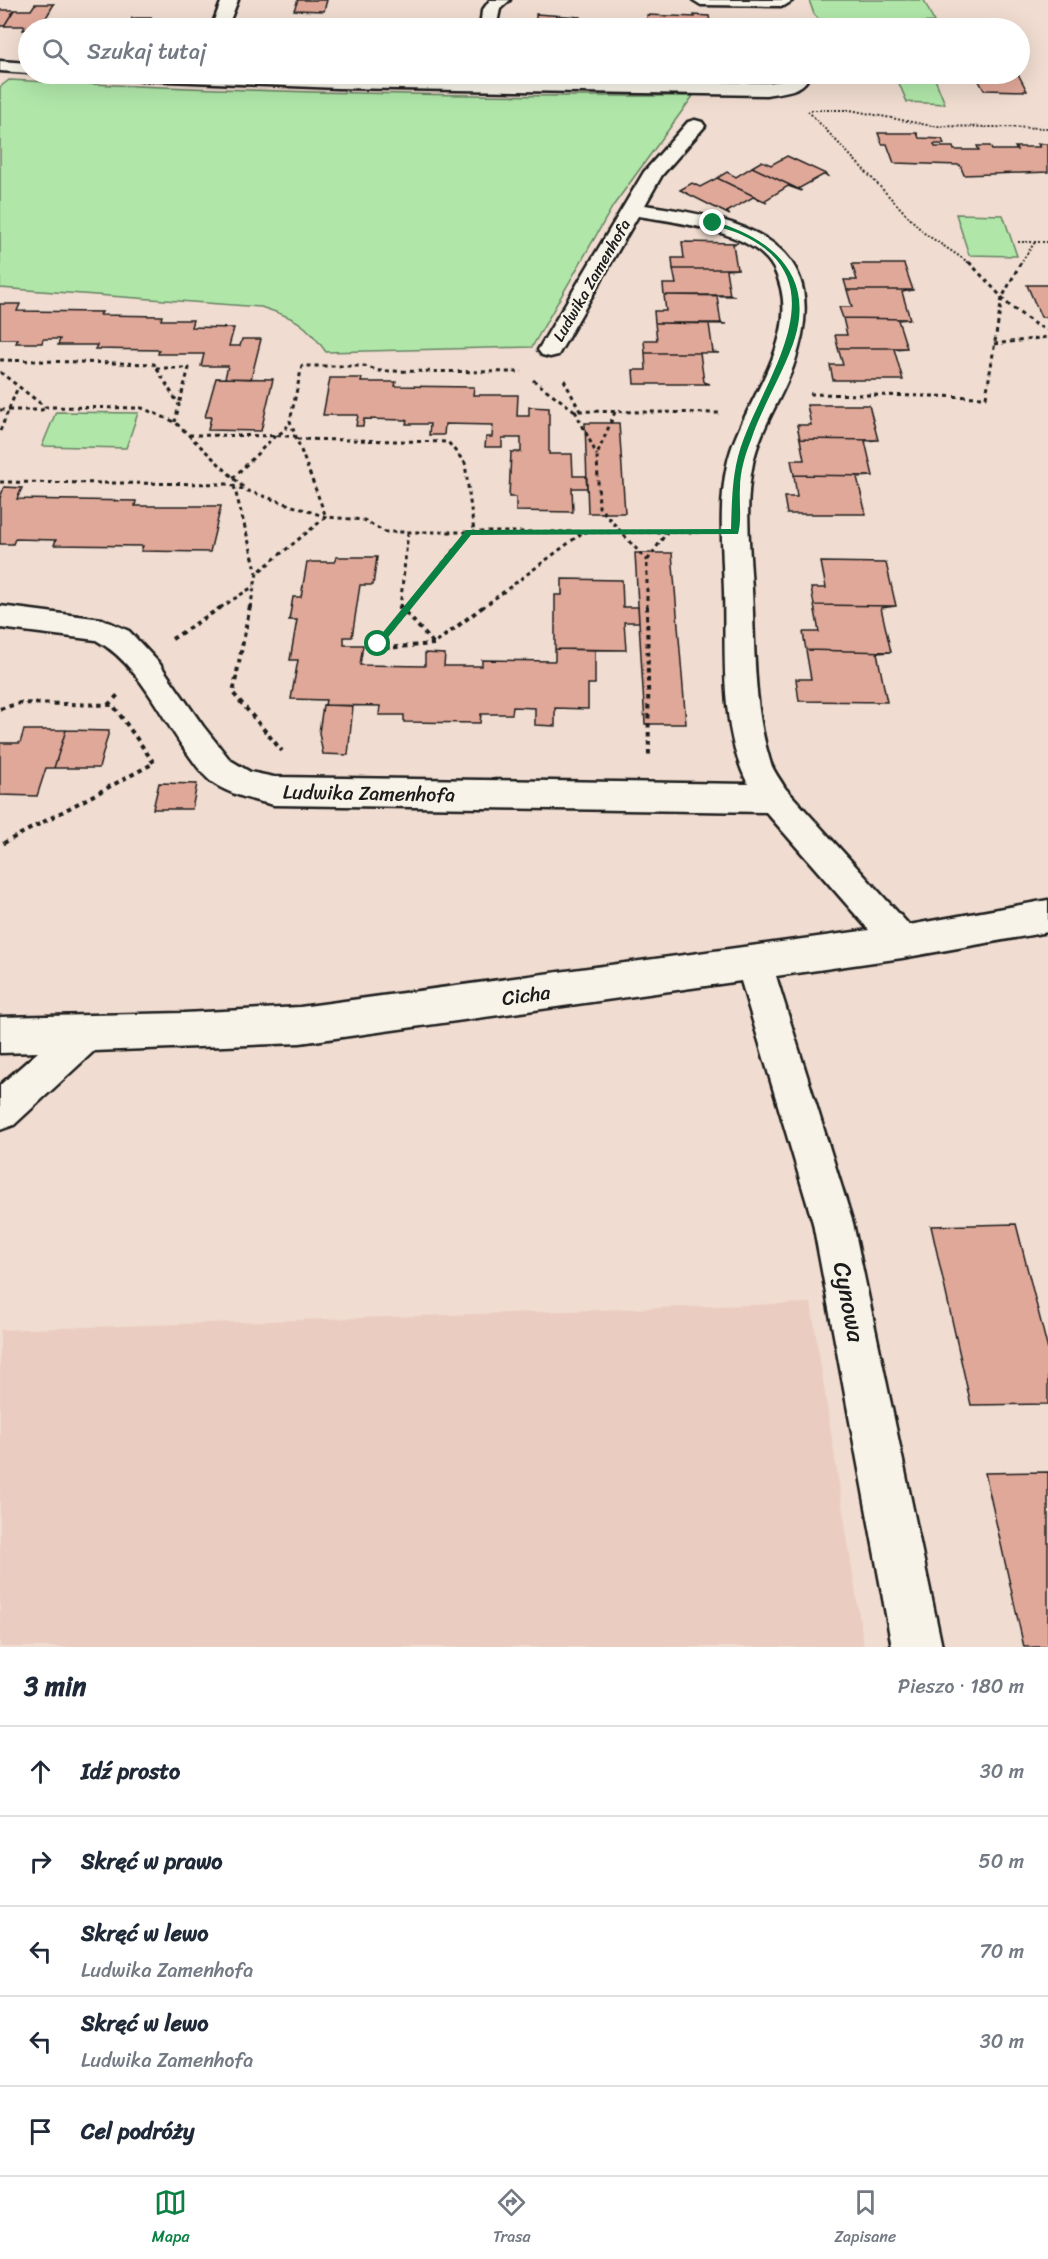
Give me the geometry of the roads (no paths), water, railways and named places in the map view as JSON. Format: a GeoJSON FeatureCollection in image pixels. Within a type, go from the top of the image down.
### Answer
{"type":"FeatureCollection","features":[{"type":"Feature","properties":{"kind":"street"},"geometry":{"type":"LineString","coordinates":[[223,18],[230,0]]}},
{"type":"Feature","properties":{"kind":"street"},"geometry":{"type":"LineString","coordinates":[[489,18],[493,5],[502,0]]}},
{"type":"Feature","properties":{"kind":"street"},"geometry":{"type":"LineString","coordinates":[[701,0],[784,1],[788,18]]}},
{"type":"Feature","properties":{"kind":"street"},"geometry":{"type":"LineString","coordinates":[[0,66],[18,67]]}},
{"type":"Feature","properties":{"kind":"street"},"geometry":{"type":"LineString","coordinates":[[625,84],[766,89],[781,88],[788,84]]}},
{"type":"Feature","properties":{"kind":"street","name":"Ludwika Zamenhofa"},"geometry":{"type":"LineString","coordinates":[[550,350],[654,172],[695,126]]}},
{"type":"Feature","properties":{"kind":"street","name":"Ludwika Zamenhofa"},"geometry":{"type":"LineString","coordinates":[[632,209],[713,223],[744,234],[764,245],[781,261],[792,282],[795,320],[790,342],[740,464],[736,486],[735,532],[747,733],[755,765],[774,798],[902,942]]}},
{"type":"Feature","properties":{"kind":"street","name":"Ludwika Zamenhofa"},"geometry":{"type":"LineString","coordinates":[[0,617],[102,630],[121,639],[218,768],[246,784],[274,792],[774,798]]}},
{"type":"Feature","properties":{"kind":"street","name":"Cicha"},"geometry":{"type":"LineString","coordinates":[[0,1035],[195,1031],[300,1025],[902,942],[1048,916]]}},
{"type":"Feature","properties":{"kind":"street","name":"Cynowa"},"geometry":{"type":"LineString","coordinates":[[754,963],[833,1223],[917,1647]]}},
{"type":"Feature","properties":{"kind":"street"},"geometry":{"type":"LineString","coordinates":[[0,1111],[87,1033]]}}]}
